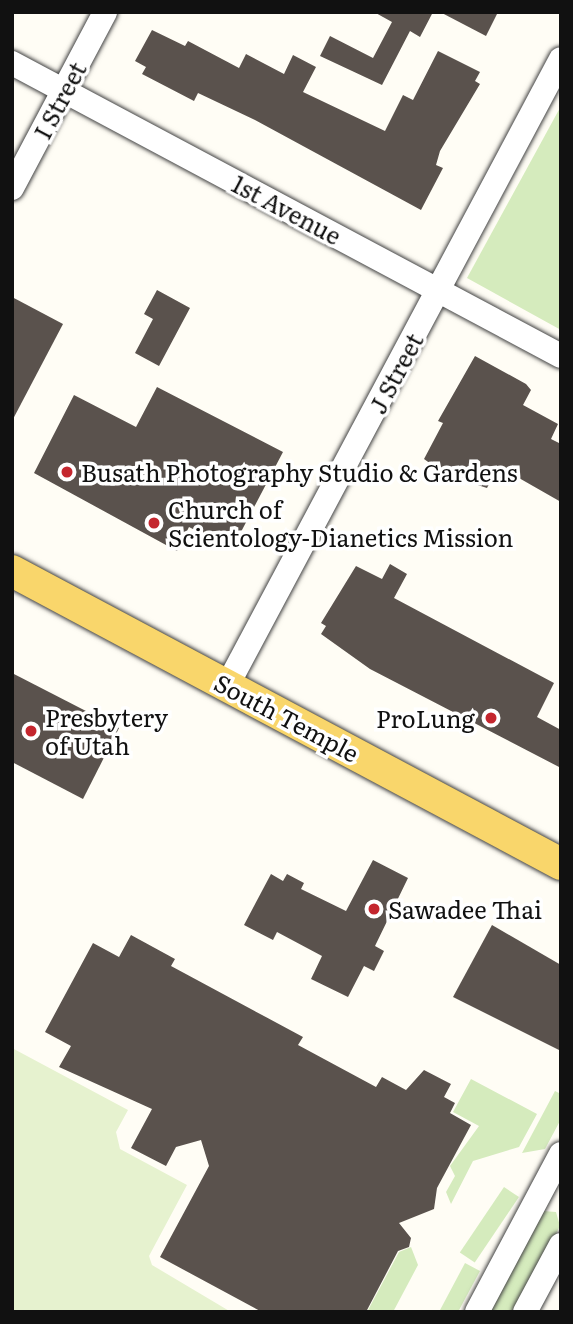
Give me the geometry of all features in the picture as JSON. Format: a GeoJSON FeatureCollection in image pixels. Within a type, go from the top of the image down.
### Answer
{"type":"FeatureCollection","features":[{"type":"Feature","properties":{"kind":"main road","name":"South Temple"},"geometry":{"type":"LineString","coordinates":[[12,571],[561,864]]}},
{"type":"Feature","properties":{"kind":"street","name":"I Street"},"geometry":{"type":"LineString","coordinates":[[12,188],[105,12]]}},
{"type":"Feature","properties":{"kind":"street","name":"J Street"},"geometry":{"type":"LineString","coordinates":[[228,686],[561,59]]}},
{"type":"Feature","properties":{"kind":"street","name":"1st Avenue"},"geometry":{"type":"LineString","coordinates":[[12,63],[561,356]]}},
{"type":"Feature","properties":{"kind":"street"},"geometry":{"type":"LineString","coordinates":[[477,1312],[552,1192],[561,1154]]}},
{"type":"Feature","properties":{"kind":"street"},"geometry":{"type":"LineString","coordinates":[[525,1312],[561,1245]]}},
{"type":"Feature","properties":{"kind":"green space"},"geometry":{"type":"Polygon","coordinates":[[[561,106],[561,330],[467,278],[561,106]]]}},
{"type":"Feature","properties":{"kind":"green space"},"geometry":{"type":"Polygon","coordinates":[[[12,1048],[128,1110],[116,1132],[120,1149],[187,1185],[149,1256],[152,1265],[231,1312],[12,1312],[12,1048]]]}},
{"type":"Feature","properties":{"kind":"green space"},"geometry":{"type":"Polygon","coordinates":[[[471,1079],[537,1114],[519,1147],[473,1161],[451,1204],[446,1192],[455,1176],[450,1166],[479,1126],[453,1112],[471,1079]]]}},
{"type":"Feature","properties":{"kind":"green space"},"geometry":{"type":"Polygon","coordinates":[[[555,1091],[561,1094],[561,1119],[545,1149],[522,1153],[555,1091]]]}},
{"type":"Feature","properties":{"kind":"green space"},"geometry":{"type":"Polygon","coordinates":[[[504,1187],[519,1197],[475,1263],[460,1252],[504,1187]]]}},
{"type":"Feature","properties":{"kind":"green space"},"geometry":{"type":"Polygon","coordinates":[[[543,1211],[556,1212],[560,1226],[515,1312],[487,1312],[543,1211]]]}},
{"type":"Feature","properties":{"kind":"green space"},"geometry":{"type":"Polygon","coordinates":[[[411,1247],[418,1265],[393,1312],[367,1312],[399,1252],[411,1247]]]}},
{"type":"Feature","properties":{"kind":"green space"},"geometry":{"type":"Polygon","coordinates":[[[465,1263],[480,1271],[458,1312],[439,1312],[465,1263]]]}},
{"type":"Feature","properties":{"kind":"building"},"geometry":{"type":"Polygon","coordinates":[[[374,12],[433,12],[420,37],[410,31],[382,85],[320,56],[330,36],[373,58],[392,22],[374,12]]]}},
{"type":"Feature","properties":{"kind":"building"},"geometry":{"type":"Polygon","coordinates":[[[440,12],[498,12],[486,36],[440,12]]]}},
{"type":"Feature","properties":{"kind":"building"},"geometry":{"type":"Polygon","coordinates":[[[152,30],[185,46],[188,41],[239,68],[246,54],[284,74],[293,55],[316,67],[303,92],[385,131],[403,95],[413,100],[438,51],[480,72],[475,81],[480,84],[440,151],[436,165],[443,168],[421,210],[255,120],[198,93],[194,101],[142,74],[146,67],[135,61],[152,30]]]}},
{"type":"Feature","properties":{"kind":"building"},"geometry":{"type":"Polygon","coordinates":[[[157,290],[190,308],[159,366],[135,353],[153,319],[144,314],[157,290]]]}},
{"type":"Feature","properties":{"kind":"building"},"geometry":{"type":"Polygon","coordinates":[[[12,297],[63,324],[12,421],[12,297]]]}},
{"type":"Feature","properties":{"kind":"building"},"geometry":{"type":"Polygon","coordinates":[[[475,356],[526,384],[531,390],[523,405],[558,424],[551,439],[561,444],[561,502],[505,470],[498,483],[491,480],[487,488],[462,480],[459,484],[424,459],[443,423],[438,421],[475,356]]]}},
{"type":"Feature","properties":{"kind":"building"},"geometry":{"type":"Polygon","coordinates":[[[157,387],[283,452],[232,549],[189,527],[177,551],[34,473],[74,395],[136,427],[157,387]]]}},
{"type":"Feature","properties":{"kind":"building"},"geometry":{"type":"Polygon","coordinates":[[[390,564],[407,574],[394,598],[554,683],[537,717],[561,730],[561,768],[370,669],[321,634],[326,626],[321,623],[356,566],[382,579],[390,564]]]}},
{"type":"Feature","properties":{"kind":"building"},"geometry":{"type":"Polygon","coordinates":[[[12,673],[119,728],[83,799],[12,762],[12,673]]]}},
{"type":"Feature","properties":{"kind":"building"},"geometry":{"type":"Polygon","coordinates":[[[373,860],[408,878],[375,946],[384,951],[374,971],[364,966],[348,997],[311,979],[322,956],[277,932],[273,940],[244,925],[271,874],[283,881],[287,874],[304,883],[301,889],[346,911],[373,860]]]}},
{"type":"Feature","properties":{"kind":"building"},"geometry":{"type":"Polygon","coordinates":[[[492,925],[561,965],[561,1051],[453,997],[492,925]]]}},
{"type":"Feature","properties":{"kind":"building"},"geometry":{"type":"Polygon","coordinates":[[[131,935],[175,959],[171,966],[303,1037],[298,1045],[376,1087],[382,1077],[406,1090],[424,1070],[451,1084],[444,1097],[455,1103],[450,1113],[471,1125],[437,1188],[434,1209],[399,1223],[411,1238],[409,1247],[398,1251],[366,1312],[262,1312],[160,1257],[209,1166],[201,1140],[176,1147],[166,1166],[131,1148],[152,1109],[59,1067],[71,1046],[45,1032],[93,943],[119,957],[131,935]]]}},
{"type":"Feature","properties":{"kind":"place","name":"Busath Photography Studio & Gardens"},"geometry":{"type":"Point","coordinates":[67,472]}},
{"type":"Feature","properties":{"kind":"place","name":"Church of Scientology-Dianetics Mission"},"geometry":{"type":"Point","coordinates":[154,523]}},
{"type":"Feature","properties":{"kind":"place","name":"ProLung"},"geometry":{"type":"Point","coordinates":[491,718]}},
{"type":"Feature","properties":{"kind":"place","name":"Presbytery of Utah"},"geometry":{"type":"Point","coordinates":[31,731]}},
{"type":"Feature","properties":{"kind":"place","name":"Sawadee Thai"},"geometry":{"type":"Point","coordinates":[374,909]}}]}
